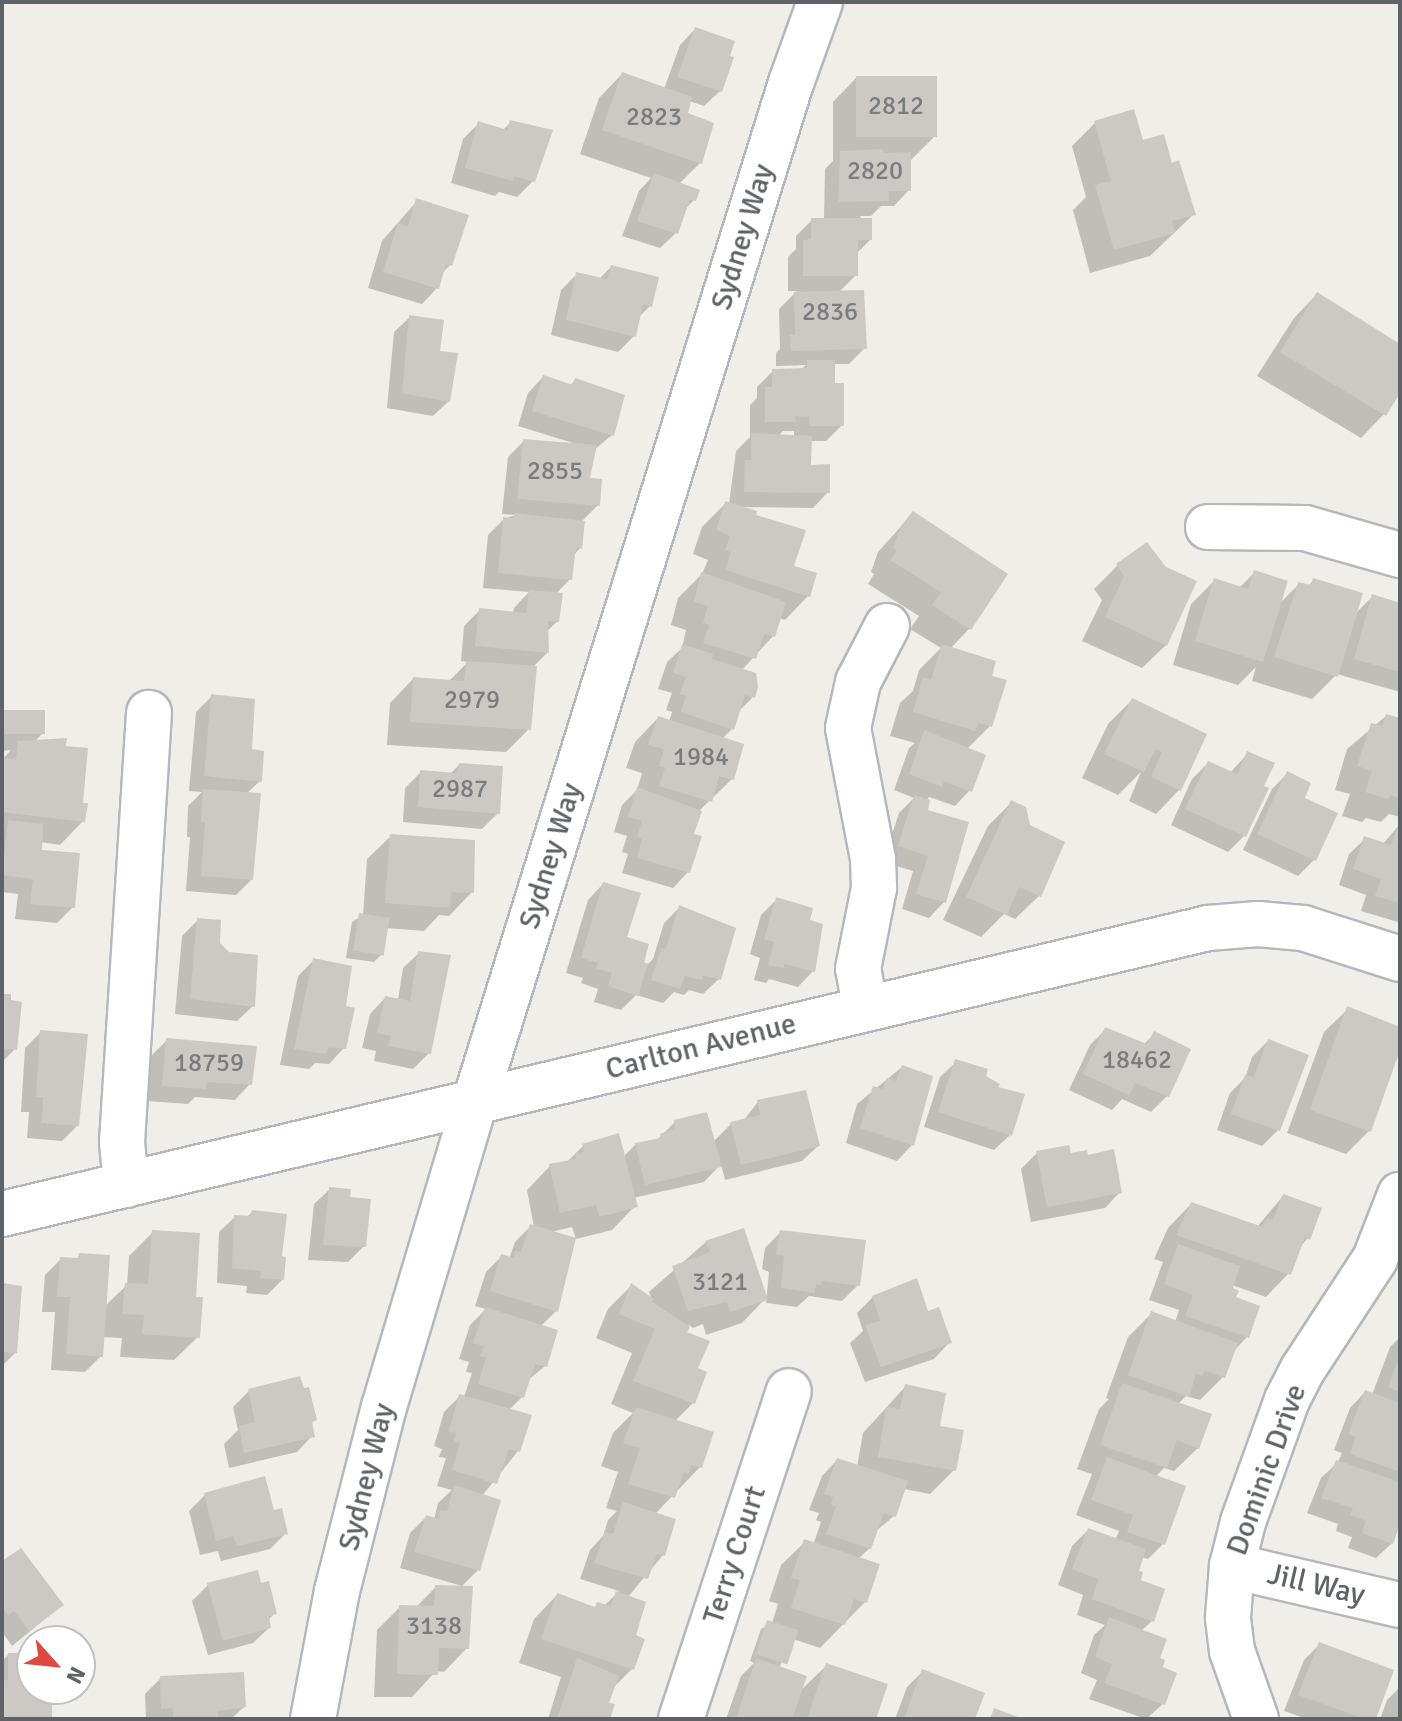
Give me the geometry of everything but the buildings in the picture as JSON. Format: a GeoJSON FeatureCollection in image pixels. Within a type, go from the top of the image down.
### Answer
{"type":"FeatureCollection","features":[{"type":"Feature","properties":{"kind":"street","name":"Sydney Way"},"geometry":{"type":"LineString","coordinates":[[313,1719],[337,1591],[384,1407],[475,1101],[787,97],[820,2]]}},
{"type":"Feature","properties":{"kind":"street"},"geometry":{"type":"LineString","coordinates":[[1208,527],[1305,528],[1400,555]]}},
{"type":"Feature","properties":{"kind":"street"},"geometry":{"type":"LineString","coordinates":[[865,1007],[858,969],[874,888],[873,859],[848,728],[858,682],[887,626]]}},
{"type":"Feature","properties":{"kind":"street"},"geometry":{"type":"LineString","coordinates":[[126,1185],[122,1142],[149,713]]}},
{"type":"Feature","properties":{"kind":"street","name":"Carlton Avenue"},"geometry":{"type":"LineString","coordinates":[[2,1214],[1180,933],[1234,925],[1303,928],[1400,959]]}},
{"type":"Feature","properties":{"kind":"street","name":"Dominic Drive"},"geometry":{"type":"LineString","coordinates":[[1256,1719],[1232,1651],[1228,1617],[1232,1566],[1255,1486],[1287,1400],[1303,1369],[1375,1259],[1400,1195]]}},
{"type":"Feature","properties":{"kind":"street","name":"Terry Court"},"geometry":{"type":"LineString","coordinates":[[681,1719],[789,1391]]}},
{"type":"Feature","properties":{"kind":"street","name":"Jill Way"},"geometry":{"type":"LineString","coordinates":[[1232,1566],[1400,1605]]}}]}
